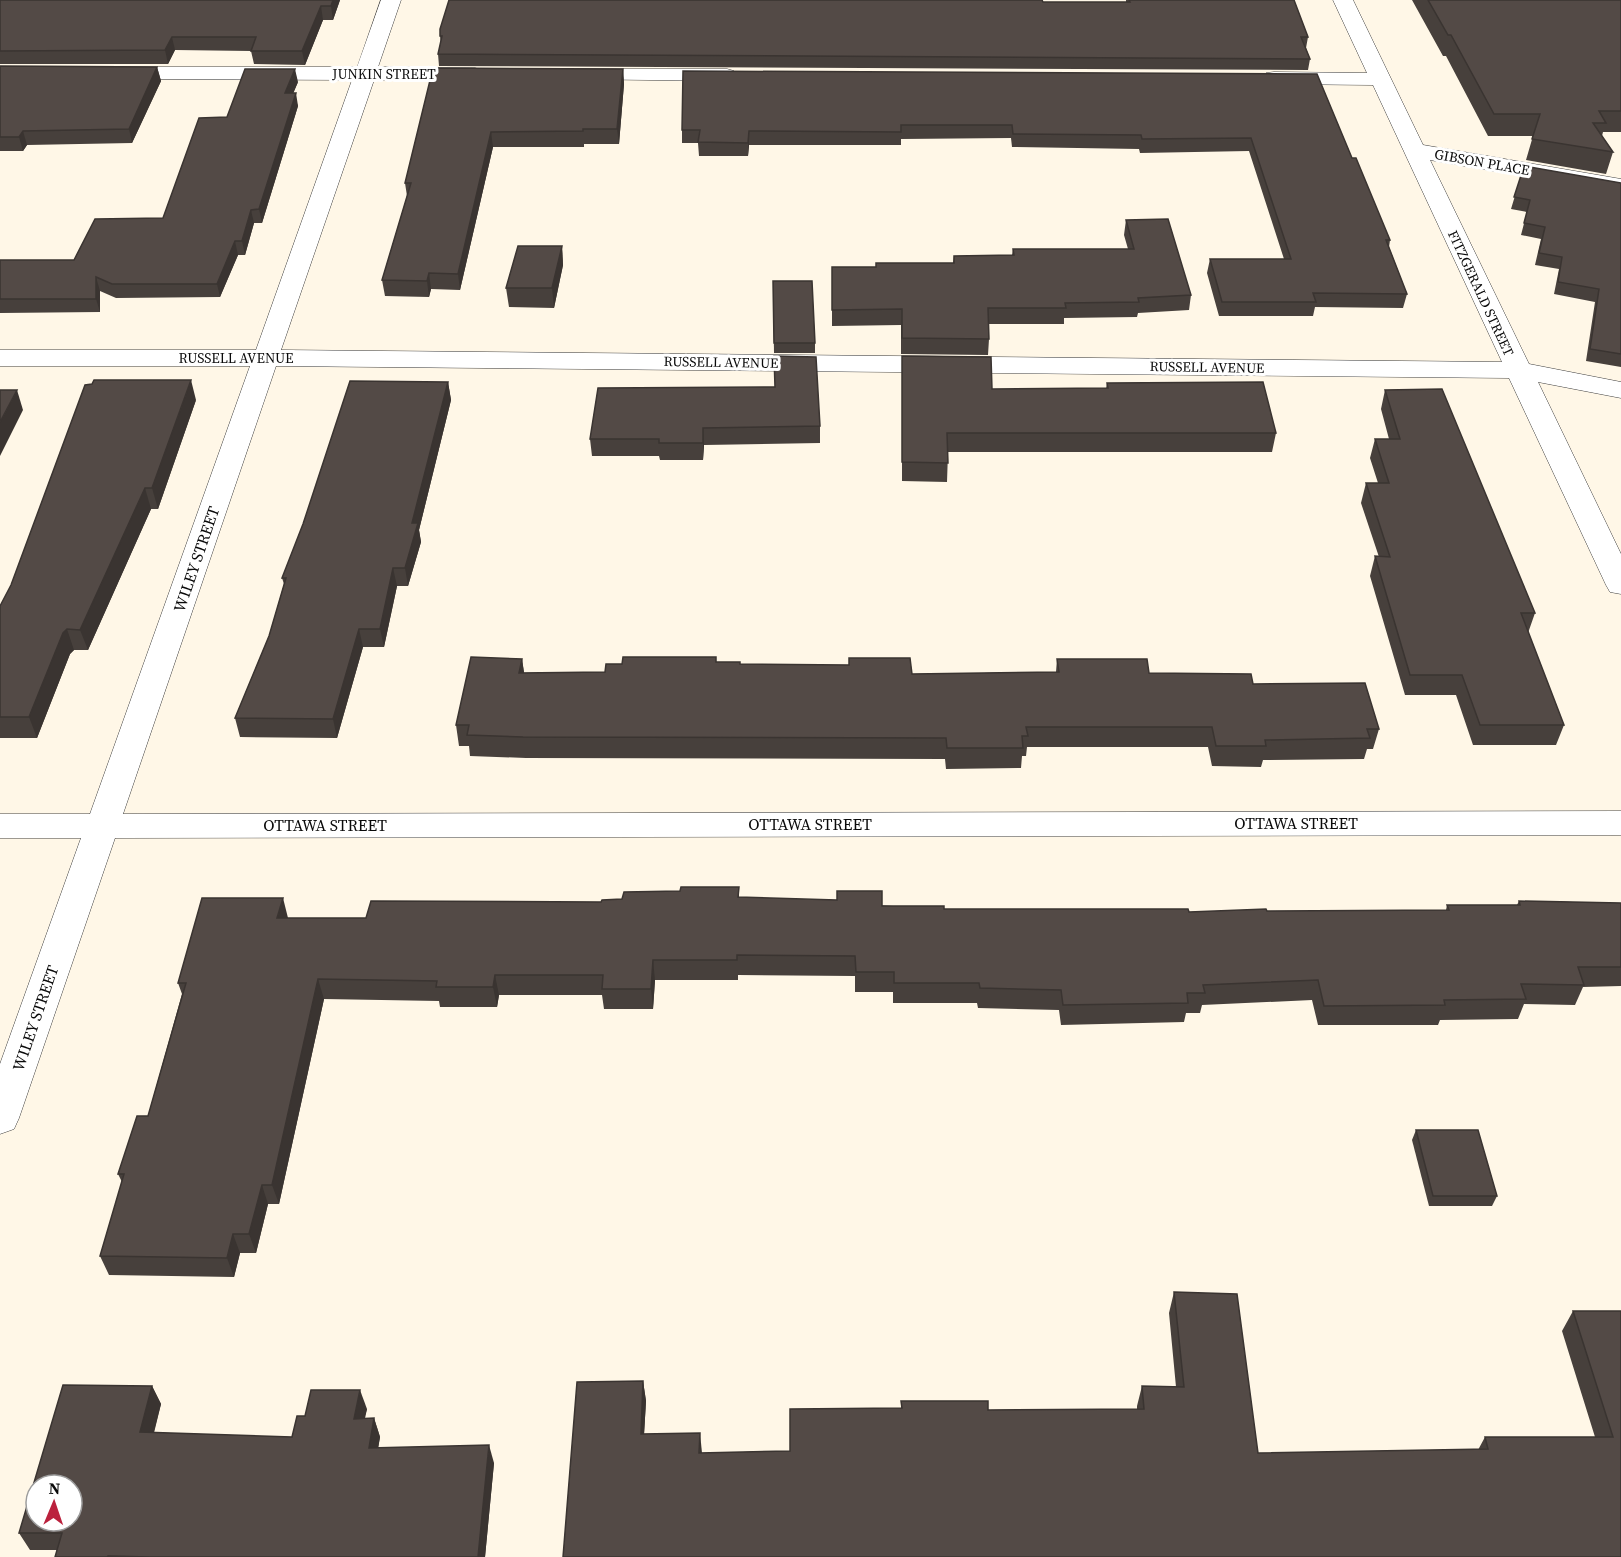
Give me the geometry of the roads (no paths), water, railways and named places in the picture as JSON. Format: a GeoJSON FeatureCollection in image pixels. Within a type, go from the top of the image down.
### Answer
{"type":"FeatureCollection","features":[{"type":"Feature","properties":{"kind":"street","name":"WILEY STREET"},"geometry":{"type":"LineString","coordinates":[[0,1118],[391,0]]}},
{"type":"Feature","properties":{"kind":"street","name":"FITZGERALD STREET"},"geometry":{"type":"LineString","coordinates":[[1343,0],[1621,585]]}},
{"type":"Feature","properties":{"kind":"street","name":"JUNKIN STREET"},"geometry":{"type":"LineString","coordinates":[[94,72],[495,74]]}},
{"type":"Feature","properties":{"kind":"street"},"geometry":{"type":"LineString","coordinates":[[555,75],[746,76]]}},
{"type":"Feature","properties":{"kind":"street"},"geometry":{"type":"LineString","coordinates":[[1248,78],[1379,79]]}},
{"type":"Feature","properties":{"kind":"street","name":"GIBSON PLACE"},"geometry":{"type":"LineString","coordinates":[[1413,150],[1621,186]]}},
{"type":"Feature","properties":{"kind":"street","name":"RUSSELL AVENUE"},"geometry":{"type":"LineString","coordinates":[[0,358],[266,358],[1518,370],[1621,390]]}},
{"type":"Feature","properties":{"kind":"street","name":"OTTAWA STREET"},"geometry":{"type":"LineString","coordinates":[[0,826],[1621,823]]}}]}
